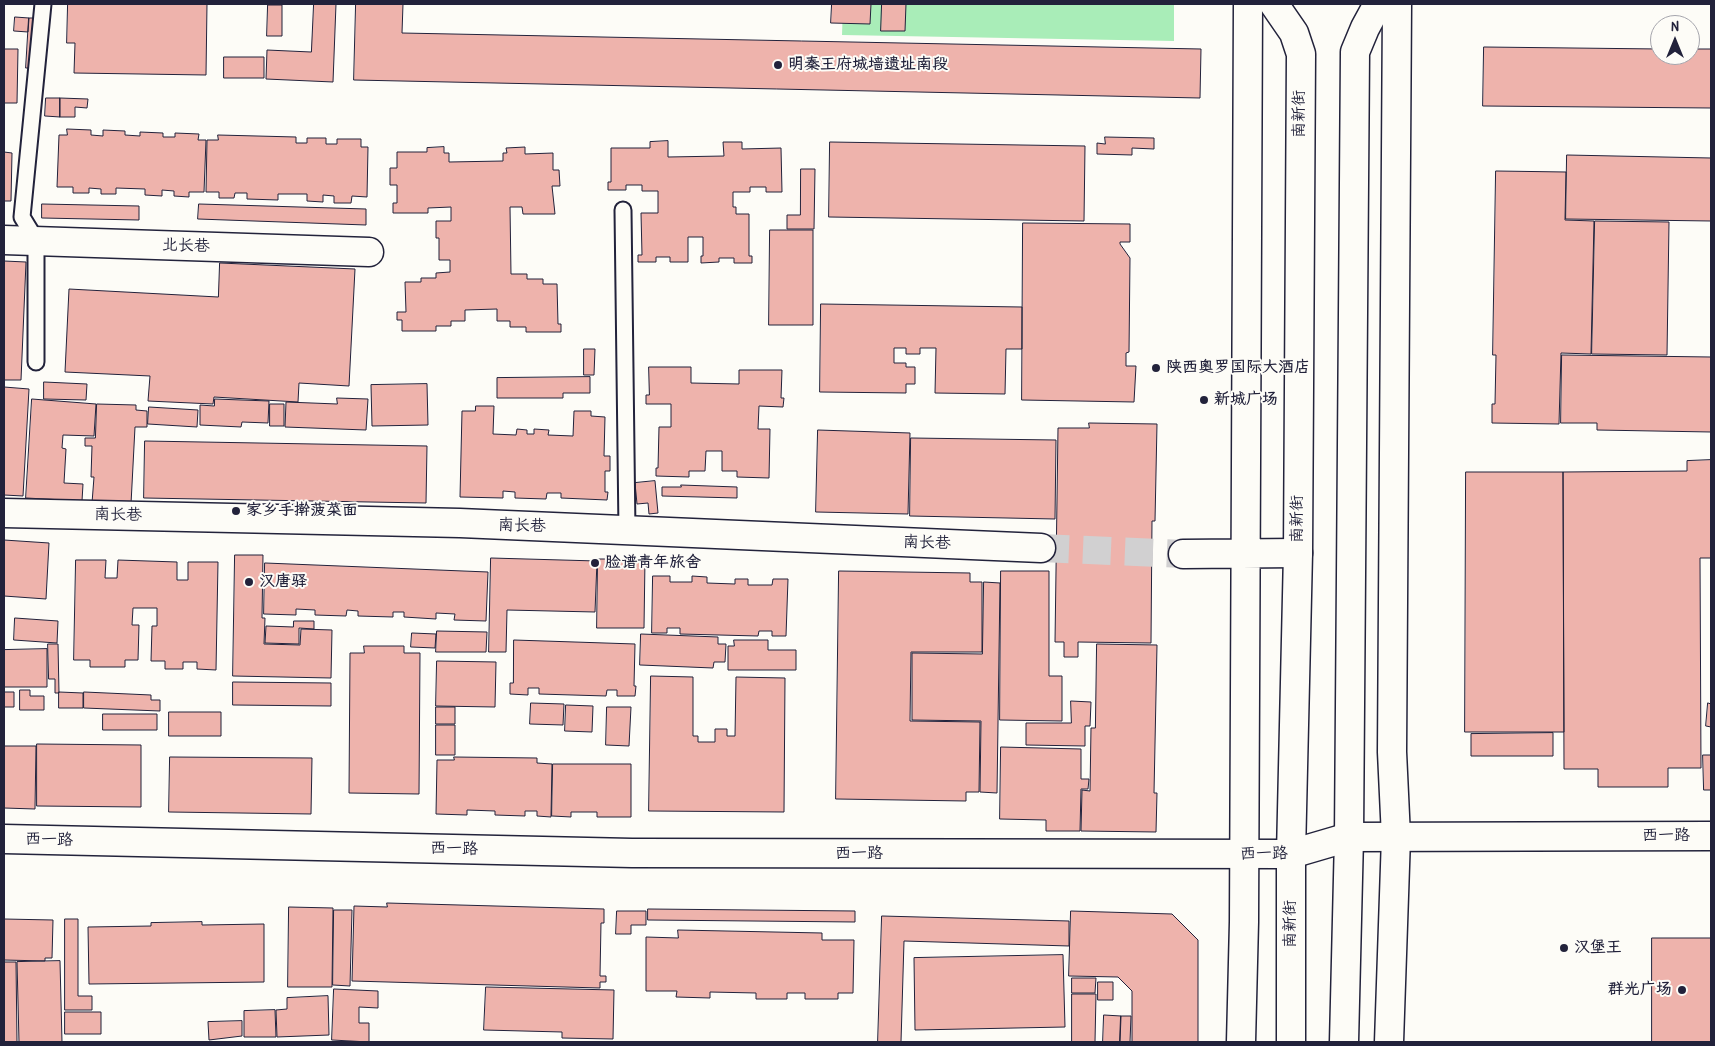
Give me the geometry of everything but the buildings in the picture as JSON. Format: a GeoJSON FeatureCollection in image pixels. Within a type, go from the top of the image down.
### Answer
{"type":"FeatureCollection","features":[{"type":"Feature","properties":{"kind":"street"},"geometry":{"type":"LineString","coordinates":[[1241,1042],[1244,854],[1248,4]]}},
{"type":"Feature","properties":{"kind":"street","name":"南新街"},"geometry":{"type":"LineString","coordinates":[[1274,4],[1294,34],[1301,54],[1298,553],[1290,854],[1291,1042]]}},
{"type":"Feature","properties":{"kind":"street"},"geometry":{"type":"LineString","coordinates":[[1344,1042],[1349,837],[1354,52],[1378,4]]}},
{"type":"Feature","properties":{"kind":"street"},"geometry":{"type":"LineString","coordinates":[[1389,1042],[1396,837],[1392,742],[1397,4]]}},
{"type":"Feature","properties":{"kind":"street","name":"北长巷"},"geometry":{"type":"LineString","coordinates":[[4,240],[369,252]]}},
{"type":"Feature","properties":{"kind":"street","name":"南长巷"},"geometry":{"type":"LineString","coordinates":[[4,512],[460,523],[1041,548]]}},
{"type":"Feature","properties":{"kind":"street"},"geometry":{"type":"LineString","coordinates":[[1183,554],[1298,553]]}},
{"type":"Feature","properties":{"kind":"street","name":"西一路"},"geometry":{"type":"LineString","coordinates":[[4,840],[632,853],[1290,854],[1349,837],[1711,836]]}},
{"type":"Feature","properties":{"kind":"lane"},"geometry":{"type":"LineString","coordinates":[[36,362],[36,240],[22,218],[43,4]]}},
{"type":"Feature","properties":{"kind":"lane"},"geometry":{"type":"LineString","coordinates":[[624,210],[627,530]]}},
{"type":"Feature","properties":{"kind":"green space"},"geometry":{"type":"Polygon","coordinates":[[[843,4],[1174,4],[1174,41],[842,35],[843,4]]]}},
{"type":"Feature","properties":{"kind":"tunnel"},"geometry":{"type":"LineString","coordinates":[[1041,548],[1183,554]]}},
{"type":"Feature","properties":{"kind":"place","name":"明秦王府城墙遗址南段"},"geometry":{"type":"Point","coordinates":[778,65]}},
{"type":"Feature","properties":{"kind":"place","name":"陕西奥罗国际大酒店"},"geometry":{"type":"Point","coordinates":[1156,368]}},
{"type":"Feature","properties":{"kind":"place","name":"新城广场"},"geometry":{"type":"Point","coordinates":[1204,400]}},
{"type":"Feature","properties":{"kind":"place","name":"家乡手擀菠菜面"},"geometry":{"type":"Point","coordinates":[236,511]}},
{"type":"Feature","properties":{"kind":"place","name":"脸谱青年旅舍"},"geometry":{"type":"Point","coordinates":[595,563]}},
{"type":"Feature","properties":{"kind":"place","name":"汉唐驿"},"geometry":{"type":"Point","coordinates":[249,582]}},
{"type":"Feature","properties":{"kind":"place","name":"汉堡王"},"geometry":{"type":"Point","coordinates":[1564,948]}},
{"type":"Feature","properties":{"kind":"place","name":"群光广场"},"geometry":{"type":"Point","coordinates":[1682,990]}}]}
